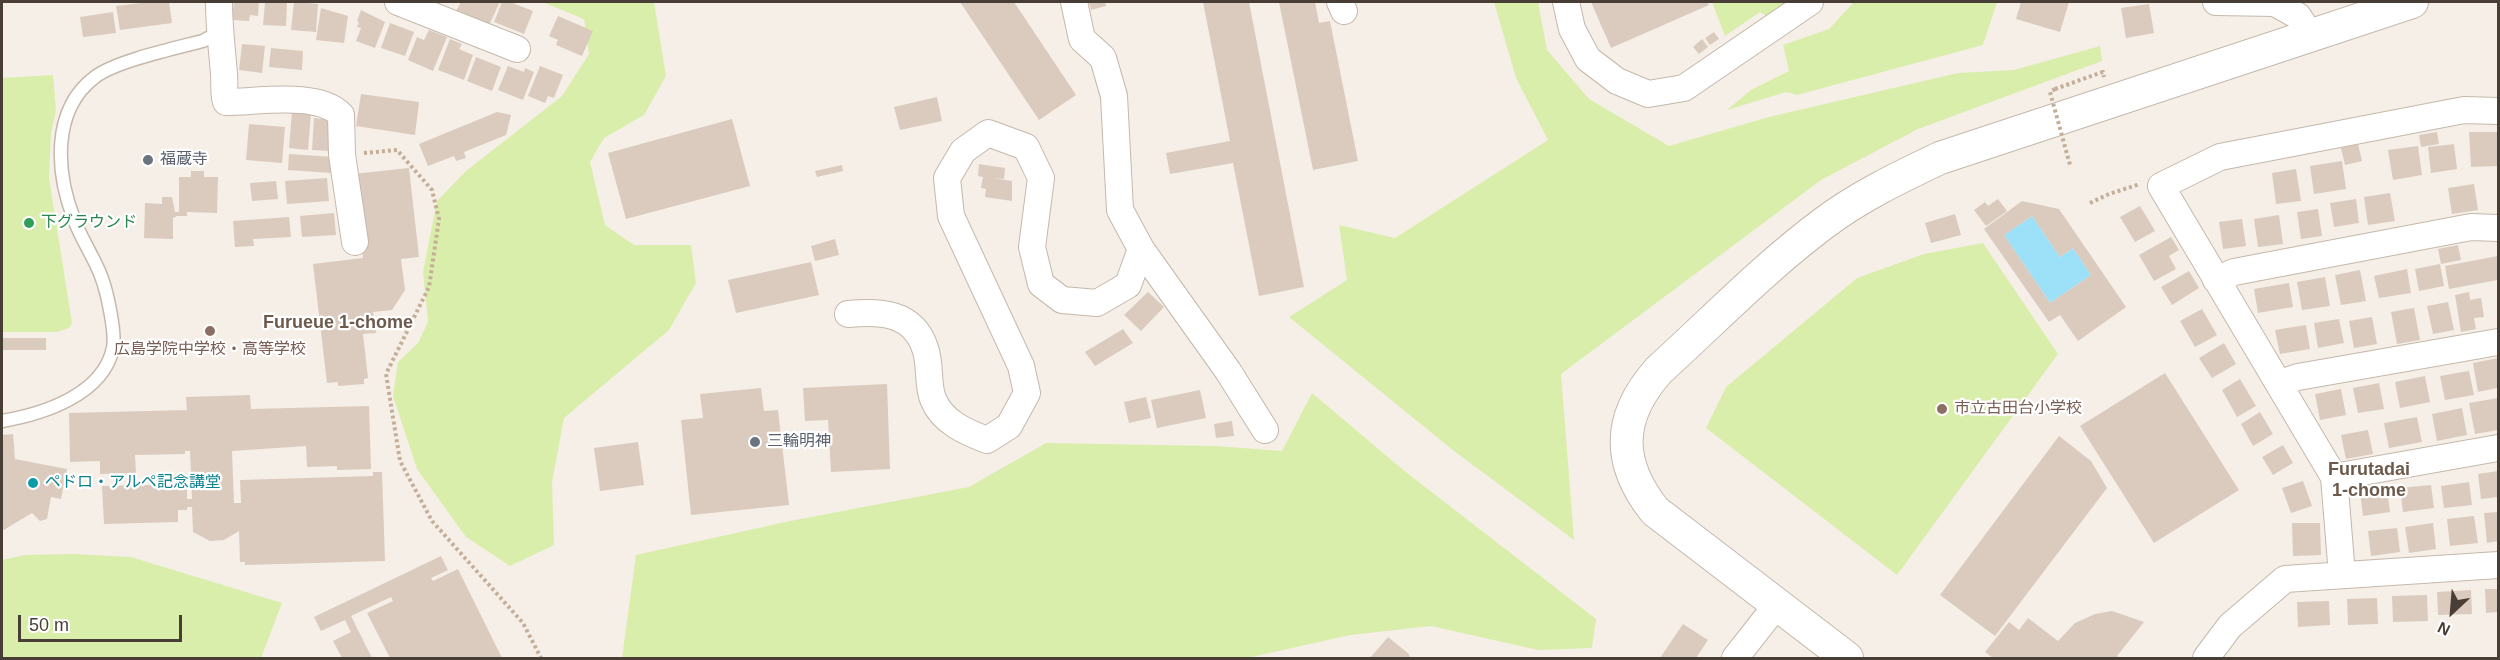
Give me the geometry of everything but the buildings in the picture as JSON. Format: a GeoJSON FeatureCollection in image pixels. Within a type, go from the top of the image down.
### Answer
{"type":"FeatureCollection","features":[{"type":"Feature","properties":{"kind":"street"},"geometry":{"type":"LineString","coordinates":[[219,2],[219,32],[224,78],[222,92],[226,102],[294,101],[328,105],[341,115],[342,155],[355,242]]}},
{"type":"Feature","properties":{"kind":"street"},"geometry":{"type":"LineString","coordinates":[[398,2],[517,49]]}},
{"type":"Feature","properties":{"kind":"street"},"geometry":{"type":"LineString","coordinates":[[1074,2],[1082,39],[1102,58],[1114,96],[1120,210],[1141,249],[1228,371],[1264,430]]}},
{"type":"Feature","properties":{"kind":"street"},"geometry":{"type":"LineString","coordinates":[[1566,2],[1572,29],[1588,59],[1617,81],[1648,94],[1684,88],[1810,2]]}},
{"type":"Feature","properties":{"kind":"street"},"geometry":{"type":"LineString","coordinates":[[2216,2],[2275,3],[2298,16],[2311,36]]}},
{"type":"Feature","properties":{"kind":"street"},"geometry":{"type":"LineString","coordinates":[[1847,658],[1776,606],[1655,511],[1638,489],[1629,466],[1626,441],[1630,412],[1643,388],[1659,370],[1787,254],[1825,223],[1903,175],[1940,158],[2412,2]]}},
{"type":"Feature","properties":{"kind":"street"},"geometry":{"type":"LineString","coordinates":[[2342,575],[2334,477],[2161,186],[2220,157],[2464,111],[2499,111]]}},
{"type":"Feature","properties":{"kind":"street"},"geometry":{"type":"LineString","coordinates":[[848,314],[877,311],[906,320],[925,347],[933,400],[958,430],[987,440],[1009,426],[1027,393],[1020,366],[951,216],[947,178],[963,151],[988,133],[1026,147],[1041,178],[1032,247],[1041,284],[1062,300],[1097,303],[1128,285],[1141,249]]}},
{"type":"Feature","properties":{"kind":"street"},"geometry":{"type":"LineString","coordinates":[[2216,280],[2234,272],[2471,227],[2499,228]]}},
{"type":"Feature","properties":{"kind":"street"},"geometry":{"type":"LineString","coordinates":[[2280,383],[2298,377],[2499,342]]}},
{"type":"Feature","properties":{"kind":"street"},"geometry":{"type":"LineString","coordinates":[[2334,477],[2499,448]]}},
{"type":"Feature","properties":{"kind":"street"},"geometry":{"type":"LineString","coordinates":[[2206,658],[2230,626],[2285,579],[2499,565]]}},
{"type":"Feature","properties":{"kind":"street"},"geometry":{"type":"LineString","coordinates":[[1736,658],[1776,606]]}},
{"type":"Feature","properties":{"kind":"lane"},"geometry":{"type":"LineString","coordinates":[[2,421],[37,413],[78,394],[101,372],[110,358],[113,345],[101,277],[74,220],[61,175],[62,140],[70,108],[97,75],[203,41],[219,32]]}},
{"type":"Feature","properties":{"kind":"path"},"geometry":{"type":"LineString","coordinates":[[2070,165],[2050,92],[2092,76]]}},
{"type":"Feature","properties":{"kind":"path"},"geometry":{"type":"LineString","coordinates":[[342,155],[397,150],[432,190],[439,219],[429,287],[386,374],[400,461],[432,521],[523,623],[541,658]]}},
{"type":"Feature","properties":{"kind":"path"},"geometry":{"type":"LineString","coordinates":[[2090,203],[2109,194],[2144,183],[2161,186]]}},
{"type":"Feature","properties":{"kind":"green space"},"geometry":{"type":"Polygon","coordinates":[[[542,2],[654,2],[666,76],[644,115],[604,138],[590,162],[605,225],[634,245],[691,245],[696,283],[669,330],[564,418],[552,482],[554,545],[510,566],[466,537],[417,469],[393,396],[398,362],[418,343],[428,322],[423,272],[437,201],[466,171],[562,96],[589,54],[584,19],[542,2]]]}},
{"type":"Feature","properties":{"kind":"green space"},"geometry":{"type":"Polygon","coordinates":[[[1494,2],[1538,2],[1547,50],[1589,99],[1669,146],[1769,117],[1958,73],[2014,70],[2100,46],[2102,61],[1918,129],[1821,180],[1561,374],[1574,540],[1454,451],[1289,317],[1347,280],[1339,225],[1395,238],[1548,140],[1516,78],[1494,2]]]}},
{"type":"Feature","properties":{"kind":"green space"},"geometry":{"type":"Polygon","coordinates":[[[1712,2],[1790,2],[1768,17],[1760,12],[1725,36],[1712,2]]]}},
{"type":"Feature","properties":{"kind":"green space"},"geometry":{"type":"Polygon","coordinates":[[[1854,2],[1997,2],[1983,45],[1797,95],[1786,92],[1727,110],[1751,90],[1789,71],[1783,45],[1829,29],[1854,2]]]}},
{"type":"Feature","properties":{"kind":"green space","name":"下グラウンド"},"geometry":{"type":"Polygon","coordinates":[[[53,75],[56,110],[51,133],[49,178],[72,323],[69,328],[57,332],[2,332],[2,78],[53,75]]]}},
{"type":"Feature","properties":{"kind":"green space"},"geometry":{"type":"Polygon","coordinates":[[[1983,243],[2058,354],[1897,575],[1706,428],[1726,387],[1857,278],[1924,254],[1983,243]]]}},
{"type":"Feature","properties":{"kind":"green space"},"geometry":{"type":"Polygon","coordinates":[[[1312,393],[1407,473],[1596,619],[1592,648],[1538,650],[1431,626],[1350,635],[1247,658],[622,658],[636,555],[790,521],[969,487],[1046,443],[1216,446],[1282,451],[1312,393]]]}},
{"type":"Feature","properties":{"kind":"green space"},"geometry":{"type":"Polygon","coordinates":[[[73,554],[131,557],[282,603],[261,658],[2,658],[2,560],[24,555],[73,554]]]}},
{"type":"Feature","properties":{"kind":"water"},"geometry":{"type":"Polygon","coordinates":[[[2032,216],[2060,257],[2073,248],[2091,275],[2050,303],[2004,235],[2032,216]]]}},
{"type":"Feature","properties":{"kind":"place","name":"福蔵寺"},"geometry":{"type":"Point","coordinates":[148,160]}},
{"type":"Feature","properties":{"kind":"place","name":"下グラウンド"},"geometry":{"type":"Point","coordinates":[29,223]}},
{"type":"Feature","properties":{"kind":"place","name":"広島学院中学校・高等学校"},"geometry":{"type":"Point","coordinates":[210,331]}},
{"type":"Feature","properties":{"kind":"place","name":"市立古田台小学校"},"geometry":{"type":"Point","coordinates":[1942,409]}},
{"type":"Feature","properties":{"kind":"place","name":"三輪明神"},"geometry":{"type":"Point","coordinates":[755,442]}},
{"type":"Feature","properties":{"kind":"place","name":"ペドロ・アルペ記念講堂"},"geometry":{"type":"Point","coordinates":[33,483]}},
{"type":"Feature","properties":{"kind":"district","name":"Furueue 1-chome"},"geometry":{"type":"Point","coordinates":[338,323]}},
{"type":"Feature","properties":{"kind":"district","name":"Furutadai 1-chome"},"geometry":{"type":"Point","coordinates":[2369,480]}}]}
